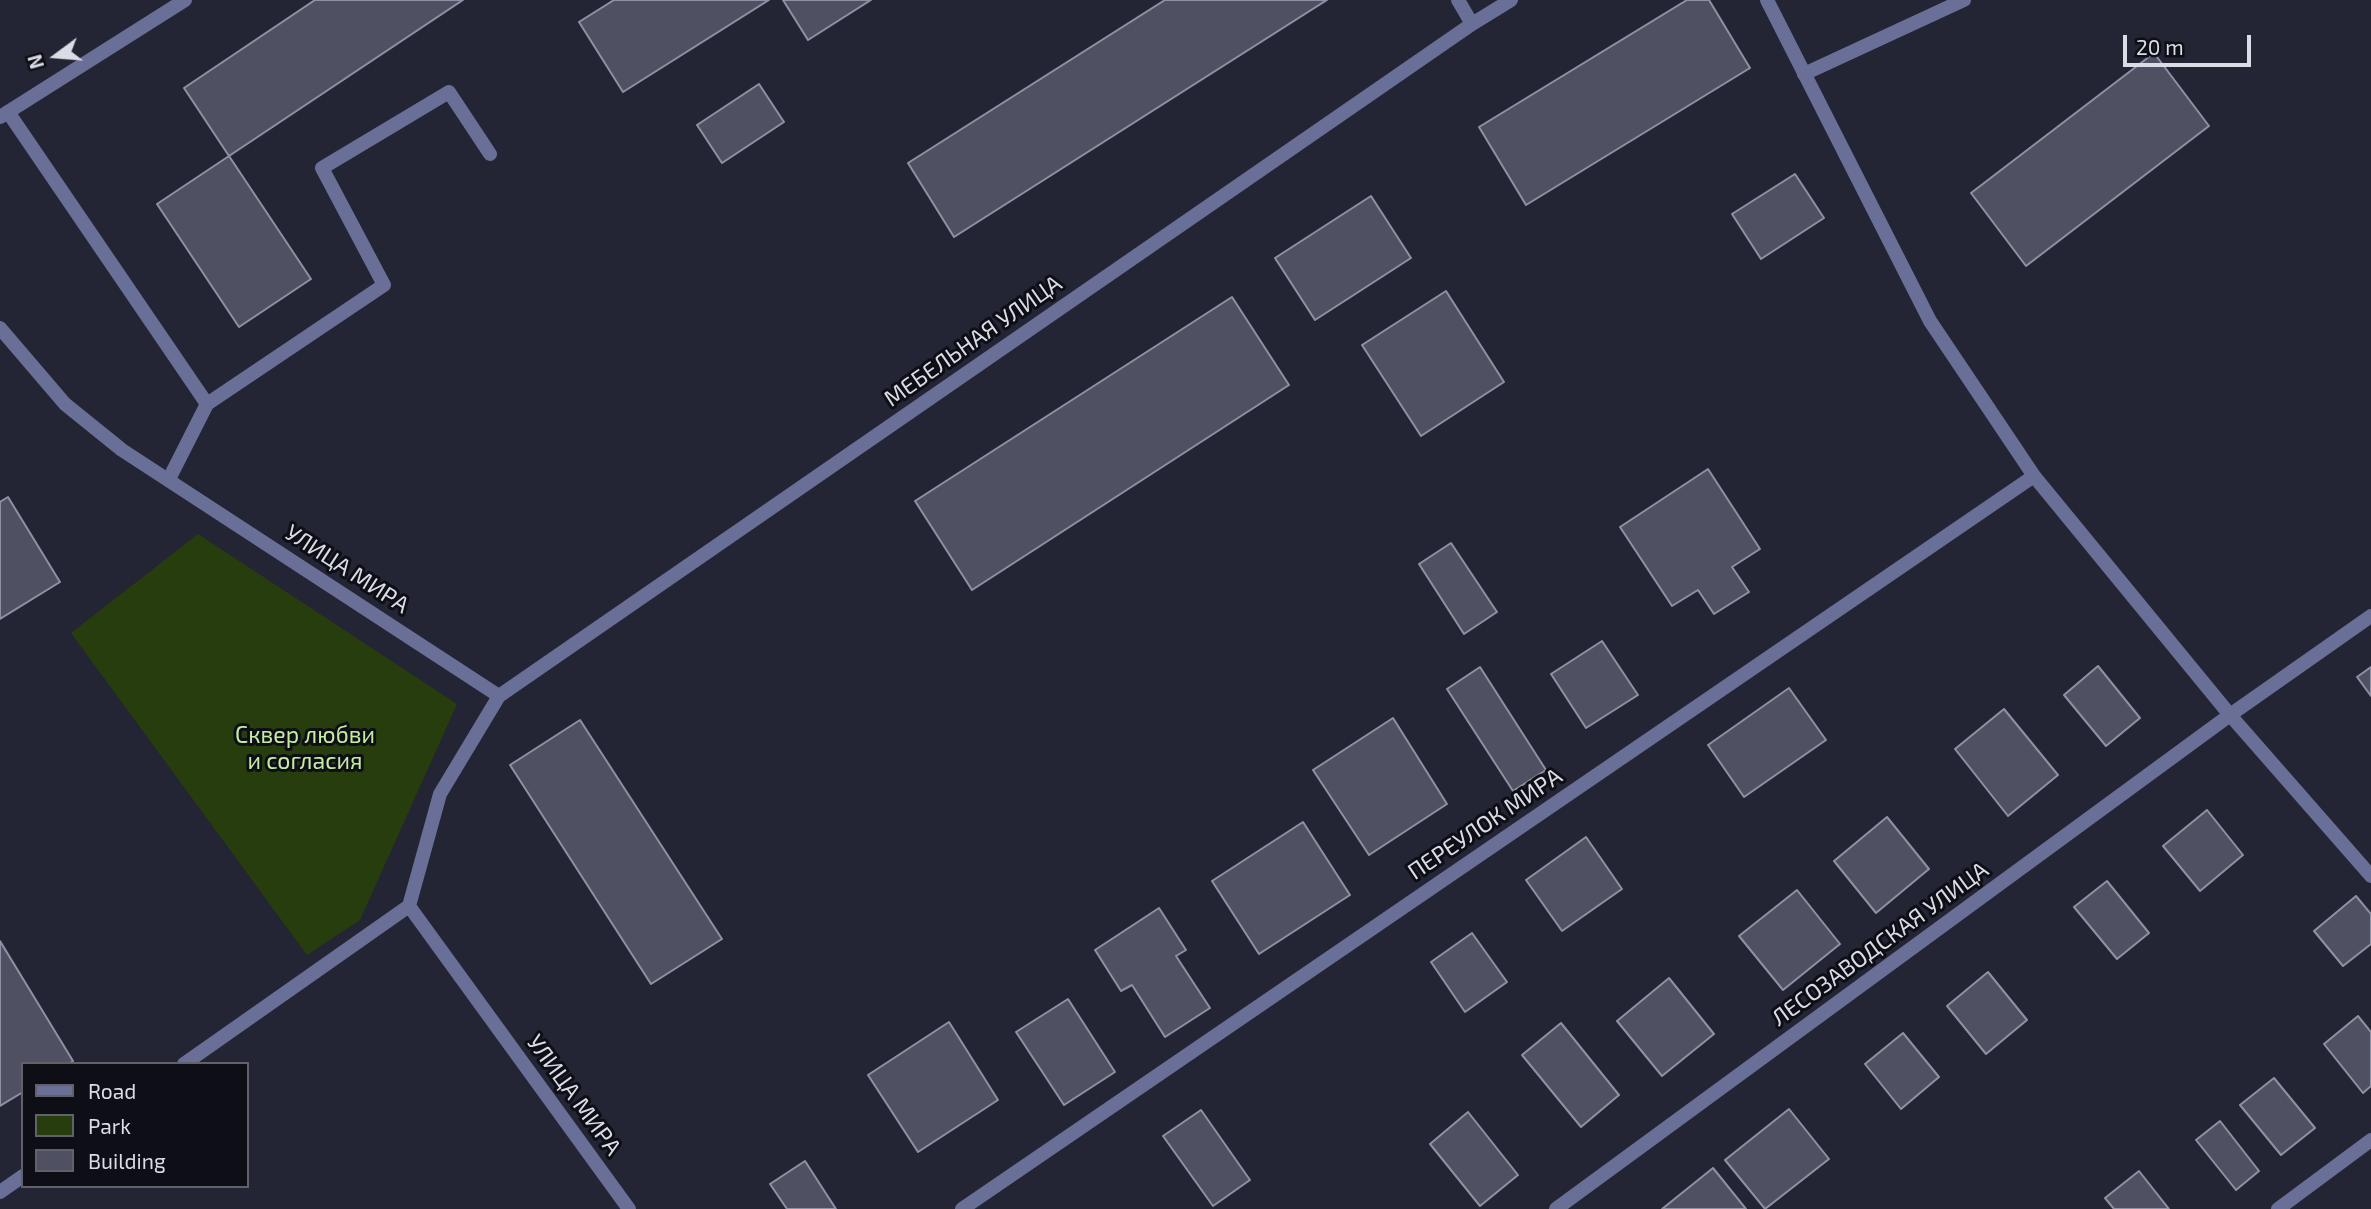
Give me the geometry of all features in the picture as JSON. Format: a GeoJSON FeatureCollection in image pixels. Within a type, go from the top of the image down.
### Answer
{"type":"FeatureCollection","features":[{"type":"Feature","properties":{"kind":"street"},"geometry":{"type":"LineString","coordinates":[[185,0],[4,115],[207,404]]}},
{"type":"Feature","properties":{"kind":"street"},"geometry":{"type":"LineString","coordinates":[[1458,0],[1472,24]]}},
{"type":"Feature","properties":{"kind":"street","name":"МЕБЕЛЬНАЯ УЛИЦА"},"geometry":{"type":"LineString","coordinates":[[499,696],[1472,24],[1511,0]]}},
{"type":"Feature","properties":{"kind":"street"},"geometry":{"type":"LineString","coordinates":[[1767,0],[1930,321],[2034,476],[2230,715],[2371,876]]}},
{"type":"Feature","properties":{"kind":"street"},"geometry":{"type":"LineString","coordinates":[[1804,74],[1964,0]]}},
{"type":"Feature","properties":{"kind":"street"},"geometry":{"type":"LineString","coordinates":[[169,479],[207,404],[384,285],[322,168],[449,92],[490,154]]}},
{"type":"Feature","properties":{"kind":"street","name":"УЛИЦА МИРА"},"geometry":{"type":"LineString","coordinates":[[0,328],[65,404],[122,450],[499,696]]}},
{"type":"Feature","properties":{"kind":"street","name":"ПЕРЕУЛОК МИРА"},"geometry":{"type":"LineString","coordinates":[[962,1209],[2034,476]]}},
{"type":"Feature","properties":{"kind":"street","name":"ЛЕСОЗАВОДСКАЯ УЛИЦА"},"geometry":{"type":"LineString","coordinates":[[1556,1209],[2230,715],[2371,616]]}},
{"type":"Feature","properties":{"kind":"street"},"geometry":{"type":"LineString","coordinates":[[187,1062],[409,906],[440,794],[499,696]]}},
{"type":"Feature","properties":{"kind":"street","name":"УЛИЦА МИРА"},"geometry":{"type":"LineString","coordinates":[[409,906],[629,1209]]}},
{"type":"Feature","properties":{"kind":"street"},"geometry":{"type":"LineString","coordinates":[[2278,1209],[2371,1140]]}},
{"type":"Feature","properties":{"kind":"street"},"geometry":{"type":"LineString","coordinates":[[0,1192],[21,1177]]}},
{"type":"Feature","properties":{"kind":"green space","name":"Сквер любви и согласия"},"geometry":{"type":"Polygon","coordinates":[[[198,534],[457,704],[360,920],[307,955],[71,633],[198,534]]]}},
{"type":"Feature","properties":{"kind":"building"},"geometry":{"type":"Polygon","coordinates":[[[315,0],[463,0],[229,156],[184,88],[315,0]]]}},
{"type":"Feature","properties":{"kind":"building"},"geometry":{"type":"Polygon","coordinates":[[[614,0],[769,0],[623,92],[579,22],[614,0]]]}},
{"type":"Feature","properties":{"kind":"building"},"geometry":{"type":"Polygon","coordinates":[[[783,0],[871,0],[808,40],[783,0]]]}},
{"type":"Feature","properties":{"kind":"building"},"geometry":{"type":"Polygon","coordinates":[[[1165,0],[1327,0],[954,237],[908,163],[1165,0]]]}},
{"type":"Feature","properties":{"kind":"building"},"geometry":{"type":"Polygon","coordinates":[[[1687,0],[1709,0],[1750,68],[1526,205],[1479,127],[1687,0]]]}},
{"type":"Feature","properties":{"kind":"building"},"geometry":{"type":"Polygon","coordinates":[[[2154,53],[2209,126],[2026,266],[1971,193],[2154,53]]]}},
{"type":"Feature","properties":{"kind":"building"},"geometry":{"type":"Polygon","coordinates":[[[759,84],[784,122],[722,163],[697,125],[759,84]]]}},
{"type":"Feature","properties":{"kind":"building"},"geometry":{"type":"Polygon","coordinates":[[[229,156],[311,279],[239,327],[157,204],[229,156]]]}},
{"type":"Feature","properties":{"kind":"building"},"geometry":{"type":"Polygon","coordinates":[[[1795,174],[1824,218],[1761,259],[1732,214],[1795,174]]]}},
{"type":"Feature","properties":{"kind":"building"},"geometry":{"type":"Polygon","coordinates":[[[1371,196],[1411,258],[1315,320],[1275,258],[1371,196]]]}},
{"type":"Feature","properties":{"kind":"building"},"geometry":{"type":"Polygon","coordinates":[[[1446,291],[1504,382],[1421,436],[1362,345],[1446,291]]]}},
{"type":"Feature","properties":{"kind":"building"},"geometry":{"type":"Polygon","coordinates":[[[1232,297],[1289,385],[972,590],[915,501],[1232,297]]]}},
{"type":"Feature","properties":{"kind":"building"},"geometry":{"type":"Polygon","coordinates":[[[1708,469],[1760,549],[1732,567],[1749,592],[1714,614],[1698,590],[1672,606],[1620,527],[1708,469]]]}},
{"type":"Feature","properties":{"kind":"building"},"geometry":{"type":"Polygon","coordinates":[[[8,497],[60,582],[0,619],[0,502],[8,497]]]}},
{"type":"Feature","properties":{"kind":"building"},"geometry":{"type":"Polygon","coordinates":[[[1451,543],[1497,612],[1464,634],[1419,564],[1451,543]]]}},
{"type":"Feature","properties":{"kind":"building"},"geometry":{"type":"Polygon","coordinates":[[[1602,641],[1638,695],[1586,728],[1551,674],[1602,641]]]}},
{"type":"Feature","properties":{"kind":"building"},"geometry":{"type":"Polygon","coordinates":[[[2098,666],[2140,718],[2106,746],[2064,695],[2098,666]]]}},
{"type":"Feature","properties":{"kind":"building"},"geometry":{"type":"Polygon","coordinates":[[[1480,667],[1546,770],[1513,791],[1447,689],[1480,667]]]}},
{"type":"Feature","properties":{"kind":"building"},"geometry":{"type":"Polygon","coordinates":[[[2371,667],[2371,696],[2357,677],[2371,667]]]}},
{"type":"Feature","properties":{"kind":"building"},"geometry":{"type":"Polygon","coordinates":[[[1789,688],[1826,740],[1744,797],[1708,745],[1789,688]]]}},
{"type":"Feature","properties":{"kind":"building"},"geometry":{"type":"Polygon","coordinates":[[[2004,709],[2058,775],[2008,816],[1955,749],[2004,709]]]}},
{"type":"Feature","properties":{"kind":"building"},"geometry":{"type":"Polygon","coordinates":[[[1393,718],[1447,804],[1369,855],[1313,770],[1393,718]]]}},
{"type":"Feature","properties":{"kind":"building"},"geometry":{"type":"Polygon","coordinates":[[[580,720],[722,939],[651,984],[510,765],[580,720]]]}},
{"type":"Feature","properties":{"kind":"building"},"geometry":{"type":"Polygon","coordinates":[[[2207,810],[2243,855],[2200,891],[2163,846],[2207,810]]]}},
{"type":"Feature","properties":{"kind":"building"},"geometry":{"type":"Polygon","coordinates":[[[1887,817],[1929,869],[1876,913],[1834,861],[1887,817]]]}},
{"type":"Feature","properties":{"kind":"building"},"geometry":{"type":"Polygon","coordinates":[[[1303,822],[1350,895],[1259,954],[1212,881],[1303,822]]]}},
{"type":"Feature","properties":{"kind":"building"},"geometry":{"type":"Polygon","coordinates":[[[1586,837],[1622,889],[1562,931],[1526,880],[1586,837]]]}},
{"type":"Feature","properties":{"kind":"building"},"geometry":{"type":"Polygon","coordinates":[[[2107,881],[2149,933],[2117,959],[2074,907],[2107,881]]]}},
{"type":"Feature","properties":{"kind":"building"},"geometry":{"type":"Polygon","coordinates":[[[1797,890],[1840,944],[1783,990],[1739,936],[1797,890]]]}},
{"type":"Feature","properties":{"kind":"building"},"geometry":{"type":"Polygon","coordinates":[[[2356,896],[2371,914],[2371,944],[2343,966],[2314,931],[2356,896]]]}},
{"type":"Feature","properties":{"kind":"building"},"geometry":{"type":"Polygon","coordinates":[[[1159,908],[1186,950],[1176,956],[1210,1008],[1165,1037],[1132,985],[1121,991],[1095,950],[1159,908]]]}},
{"type":"Feature","properties":{"kind":"building"},"geometry":{"type":"Polygon","coordinates":[[[1472,933],[1507,982],[1465,1012],[1431,962],[1472,933]]]}},
{"type":"Feature","properties":{"kind":"building"},"geometry":{"type":"Polygon","coordinates":[[[0,941],[73,1061],[21,1062],[21,1093],[0,1106],[0,941]]]}},
{"type":"Feature","properties":{"kind":"building"},"geometry":{"type":"Polygon","coordinates":[[[1988,972],[2027,1020],[1986,1054],[1947,1006],[1988,972]]]}},
{"type":"Feature","properties":{"kind":"building"},"geometry":{"type":"Polygon","coordinates":[[[1669,978],[1714,1034],[1662,1076],[1617,1021],[1669,978]]]}},
{"type":"Feature","properties":{"kind":"building"},"geometry":{"type":"Polygon","coordinates":[[[1068,999],[1115,1072],[1064,1105],[1016,1032],[1068,999]]]}},
{"type":"Feature","properties":{"kind":"building"},"geometry":{"type":"Polygon","coordinates":[[[2358,1016],[2371,1032],[2371,1086],[2363,1093],[2324,1044],[2358,1016]]]}},
{"type":"Feature","properties":{"kind":"building"},"geometry":{"type":"Polygon","coordinates":[[[949,1022],[998,1100],[918,1152],[868,1075],[949,1022]]]}},
{"type":"Feature","properties":{"kind":"building"},"geometry":{"type":"Polygon","coordinates":[[[1561,1023],[1619,1095],[1581,1127],[1522,1055],[1561,1023]]]}},
{"type":"Feature","properties":{"kind":"building"},"geometry":{"type":"Polygon","coordinates":[[[1903,1033],[1939,1077],[1901,1109],[1865,1064],[1903,1033]]]}},
{"type":"Feature","properties":{"kind":"building"},"geometry":{"type":"Polygon","coordinates":[[[2274,1078],[2315,1128],[2281,1155],[2240,1105],[2274,1078]]]}},
{"type":"Feature","properties":{"kind":"building"},"geometry":{"type":"Polygon","coordinates":[[[1789,1109],[1829,1159],[1765,1209],[1725,1160],[1789,1109]]]}},
{"type":"Feature","properties":{"kind":"building"},"geometry":{"type":"Polygon","coordinates":[[[1201,1110],[1250,1180],[1213,1206],[1163,1136],[1201,1110]]]}},
{"type":"Feature","properties":{"kind":"building"},"geometry":{"type":"Polygon","coordinates":[[[1468,1112],[1518,1175],[1480,1206],[1430,1144],[1468,1112]]]}},
{"type":"Feature","properties":{"kind":"building"},"geometry":{"type":"Polygon","coordinates":[[[2220,1121],[2259,1171],[2236,1190],[2196,1140],[2220,1121]]]}},
{"type":"Feature","properties":{"kind":"building"},"geometry":{"type":"Polygon","coordinates":[[[805,1161],[836,1209],[787,1209],[770,1184],[805,1161]]]}},
{"type":"Feature","properties":{"kind":"building"},"geometry":{"type":"Polygon","coordinates":[[[1713,1168],[1746,1209],[1662,1209],[1713,1168]]]}},
{"type":"Feature","properties":{"kind":"building"},"geometry":{"type":"Polygon","coordinates":[[[2139,1171],[2169,1209],[2114,1209],[2105,1198],[2139,1171]]]}}]}
